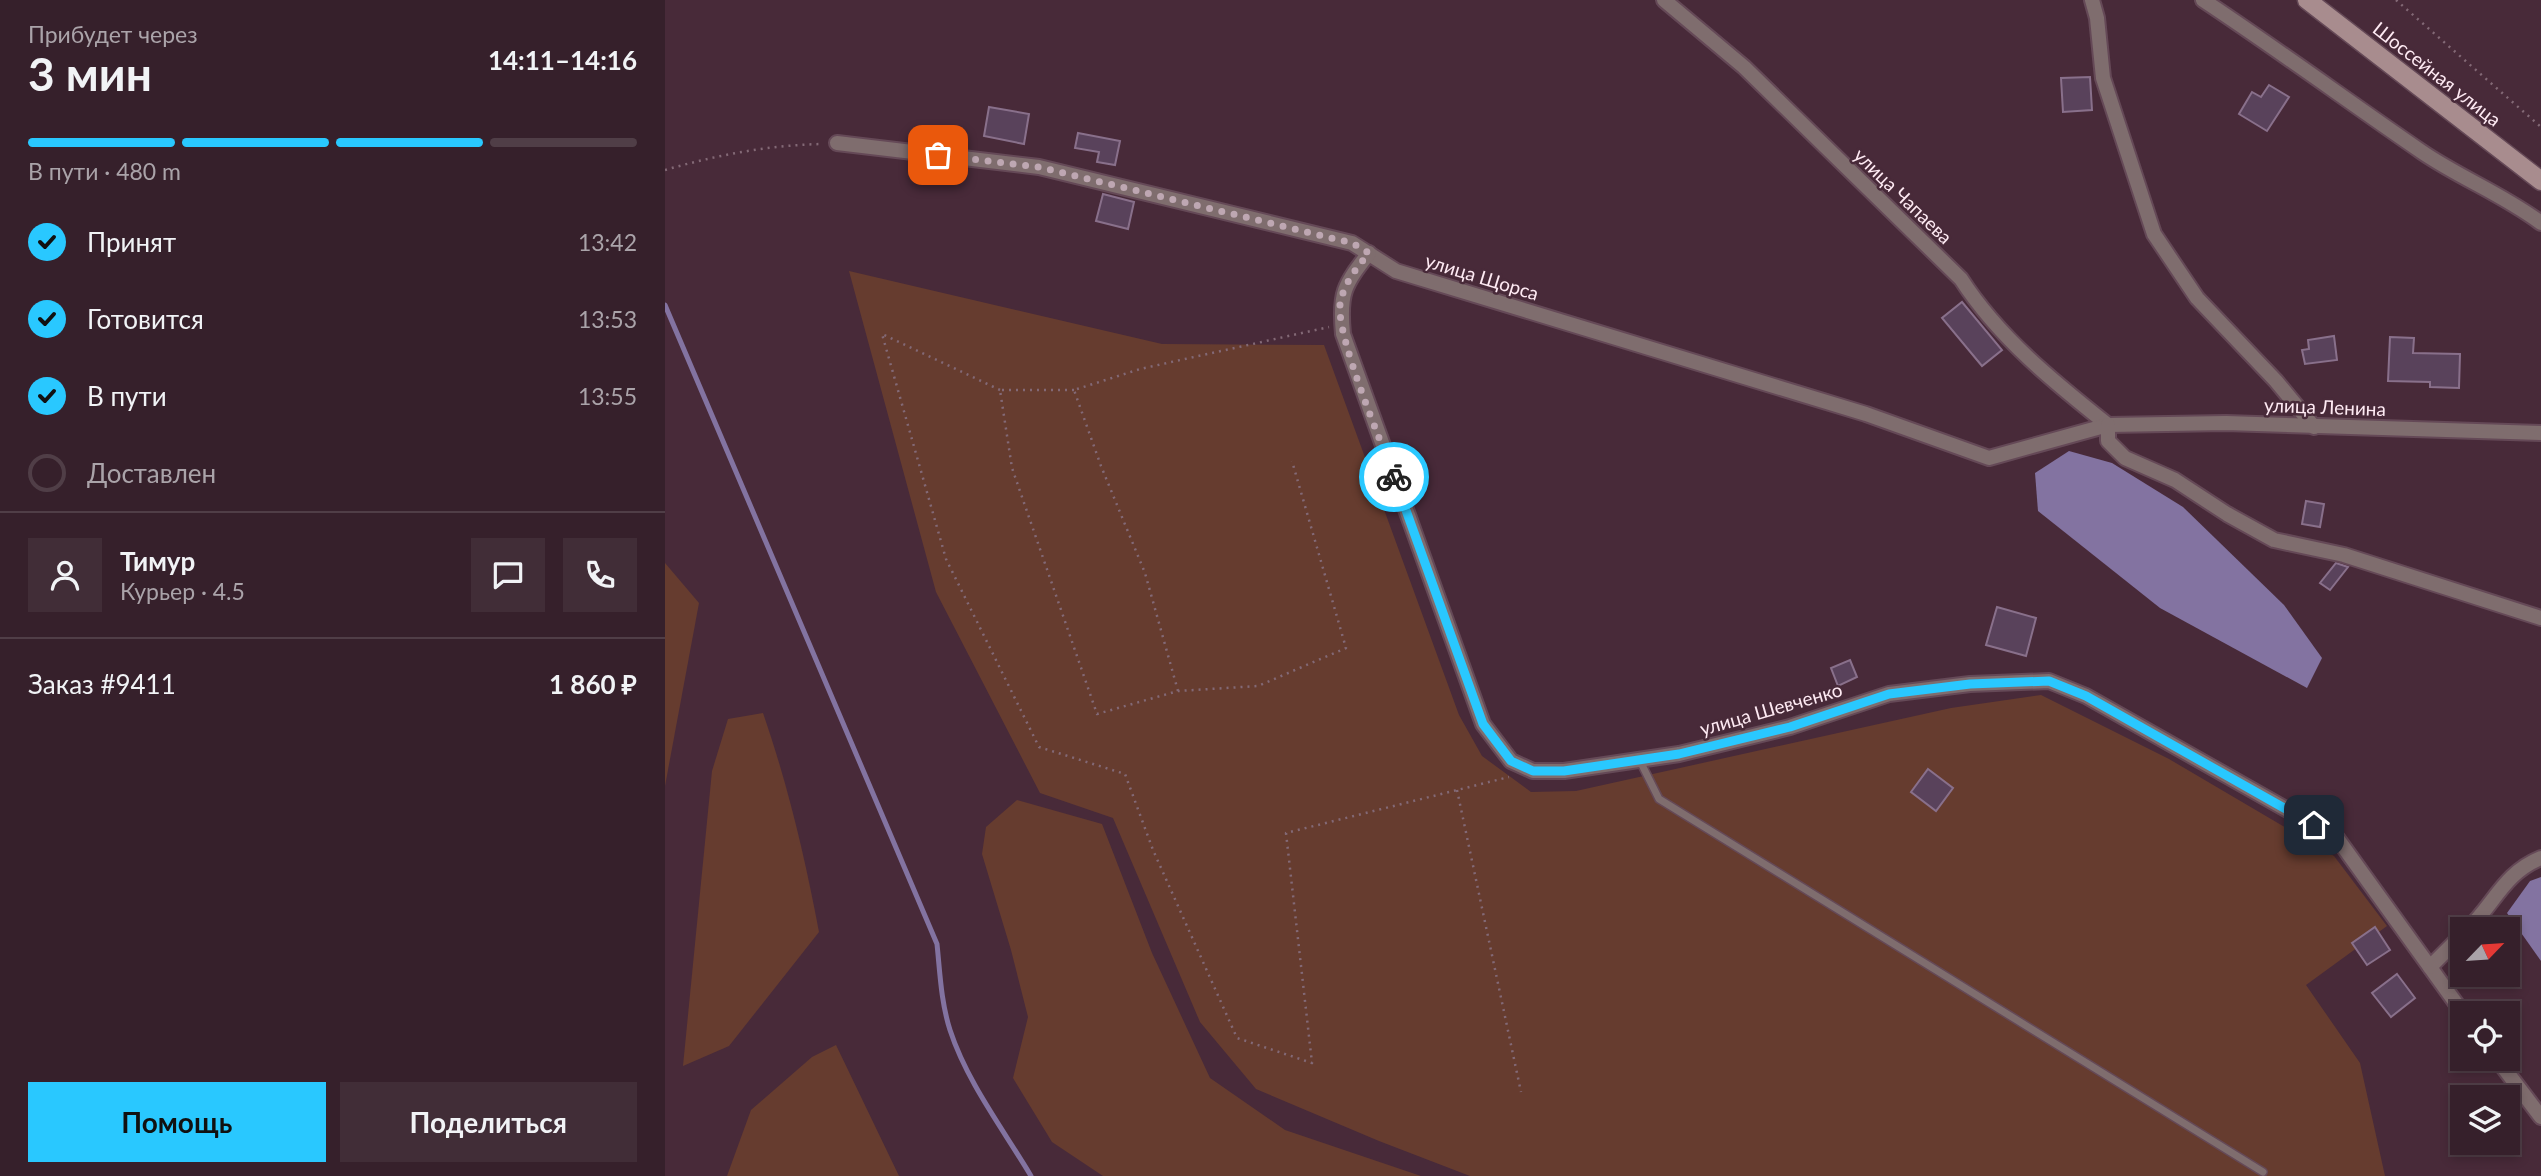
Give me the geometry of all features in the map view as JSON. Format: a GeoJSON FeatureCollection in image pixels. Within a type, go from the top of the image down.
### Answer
{"type":"FeatureCollection","features":[{"type":"Feature","properties":{"kind":"main road","name":"Шоссейная улица"},"geometry":{"type":"LineString","coordinates":[[2307,0],[2541,181]]}},
{"type":"Feature","properties":{"kind":"street","name":"улица Чапаева"},"geometry":{"type":"LineString","coordinates":[[1664,0],[1744,67],[1961,279],[1982,311],[2052,380],[2108,425]]}},
{"type":"Feature","properties":{"kind":"street"},"geometry":{"type":"LineString","coordinates":[[2092,0],[2097,18],[2103,78],[2154,234],[2197,298],[2276,381],[2314,427]]}},
{"type":"Feature","properties":{"kind":"street"},"geometry":{"type":"LineString","coordinates":[[2203,0],[2309,71],[2422,152],[2516,205],[2541,223]]}},
{"type":"Feature","properties":{"kind":"street","name":"улица Щорса"},"geometry":{"type":"LineString","coordinates":[[837,143],[1039,167],[1352,243],[1396,271],[1865,414],[1989,458],[2108,425]]}},
{"type":"Feature","properties":{"kind":"street"},"geometry":{"type":"LineString","coordinates":[[1369,253],[1347,281],[1340,306],[1348,346],[1483,724],[1511,761],[1533,771]]}},
{"type":"Feature","properties":{"kind":"street","name":"улица Ленина"},"geometry":{"type":"LineString","coordinates":[[2108,425],[2226,423],[2541,433]]}},
{"type":"Feature","properties":{"kind":"street"},"geometry":{"type":"LineString","coordinates":[[2108,425],[2108,441],[2125,457],[2175,480],[2227,514],[2274,540],[2344,555],[2541,618]]}},
{"type":"Feature","properties":{"kind":"street","name":"улица Шевченко"},"geometry":{"type":"LineString","coordinates":[[1533,771],[1564,771],[1679,754],[1790,727],[1889,694],[1970,684],[2049,681],[2086,696],[2337,838],[2454,1001]]}},
{"type":"Feature","properties":{"kind":"street"},"geometry":{"type":"LineString","coordinates":[[2477,917],[2509,876],[2541,858]]}},
{"type":"Feature","properties":{"kind":"street"},"geometry":{"type":"LineString","coordinates":[[2430,967],[2450,947]]}},
{"type":"Feature","properties":{"kind":"street"},"geometry":{"type":"LineString","coordinates":[[2506,1071],[2541,1117]]}},
{"type":"Feature","properties":{"kind":"lane"},"geometry":{"type":"LineString","coordinates":[[1639,760],[1659,799],[2263,1172]]}},
{"type":"Feature","properties":{"kind":"path"},"geometry":{"type":"LineString","coordinates":[[2396,0],[2541,127]]}},
{"type":"Feature","properties":{"kind":"path"},"geometry":{"type":"LineString","coordinates":[[665,170],[726,154],[793,144],[837,143]]}},
{"type":"Feature","properties":{"kind":"path"},"geometry":{"type":"LineString","coordinates":[[1342,324],[1140,369],[1075,390],[1000,390],[882,334],[946,559],[1039,747],[1125,774],[1153,849],[1237,1038],[1312,1063],[1286,833],[1533,771]]}},
{"type":"Feature","properties":{"kind":"path"},"geometry":{"type":"LineString","coordinates":[[1000,390],[1012,468],[1097,714],[1178,691],[1258,686],[1346,648],[1292,461]]}},
{"type":"Feature","properties":{"kind":"path"},"geometry":{"type":"LineString","coordinates":[[1075,390],[1101,466],[1145,573],[1178,691]]}},
{"type":"Feature","properties":{"kind":"path"},"geometry":{"type":"LineString","coordinates":[[1457,790],[1521,1092]]}},
{"type":"Feature","properties":{"kind":"shaded area"},"geometry":{"type":"Polygon","coordinates":[[[849,271],[1162,344],[1324,345],[1459,715],[1482,756],[1531,792],[1576,791],[1951,708],[2041,695],[2169,759],[2334,856],[2387,926],[2306,985],[2360,1063],[2385,1176],[1470,1176],[1256,1089],[1200,1022],[1113,818],[1040,793],[936,592],[849,271]]]}},
{"type":"Feature","properties":{"kind":"shaded area"},"geometry":{"type":"Polygon","coordinates":[[[2069,451],[2112,463],[2183,507],[2284,605],[2322,658],[2307,688],[2160,608],[2038,511],[2035,473],[2069,451]]]}},
{"type":"Feature","properties":{"kind":"shaded area"},"geometry":{"type":"Polygon","coordinates":[[[665,563],[699,603],[665,786],[665,563]]]}},
{"type":"Feature","properties":{"kind":"shaded area"},"geometry":{"type":"Polygon","coordinates":[[[763,713],[795,822],[819,932],[729,1046],[683,1066],[712,771],[728,719],[763,713]]]}},
{"type":"Feature","properties":{"kind":"shaded area"},"geometry":{"type":"Polygon","coordinates":[[[1017,800],[1102,824],[1152,953],[1210,1078],[1285,1130],[1421,1176],[1103,1176],[1052,1142],[1013,1078],[1028,1017],[982,854],[986,827],[1017,800]]]}},
{"type":"Feature","properties":{"kind":"shaded area"},"geometry":{"type":"Polygon","coordinates":[[[2541,877],[2541,961],[2520,931],[2520,917],[2510,917],[2507,913],[2530,881],[2541,877]]]}},
{"type":"Feature","properties":{"kind":"shaded area"},"geometry":{"type":"Polygon","coordinates":[[[836,1045],[899,1176],[727,1176],[751,1110],[812,1057],[836,1045]]]}},
{"type":"Feature","properties":{"kind":"building"},"geometry":{"type":"Polygon","coordinates":[[[2090,77],[2092,110],[2063,112],[2061,78],[2090,77]]]}},
{"type":"Feature","properties":{"kind":"building"},"geometry":{"type":"Polygon","coordinates":[[[2269,85],[2289,97],[2267,131],[2239,114],[2252,92],[2261,97],[2269,85]]]}},
{"type":"Feature","properties":{"kind":"building"},"geometry":{"type":"Polygon","coordinates":[[[989,107],[1029,114],[1024,144],[984,136],[989,107]]]}},
{"type":"Feature","properties":{"kind":"building"},"geometry":{"type":"Polygon","coordinates":[[[1078,133],[1120,141],[1115,165],[1097,162],[1099,152],[1075,148],[1078,133]]]}},
{"type":"Feature","properties":{"kind":"building"},"geometry":{"type":"Polygon","coordinates":[[[1103,194],[1134,202],[1128,229],[1096,221],[1103,194]]]}},
{"type":"Feature","properties":{"kind":"building"},"geometry":{"type":"Polygon","coordinates":[[[1962,302],[2002,350],[1982,366],[1942,318],[1962,302]]]}},
{"type":"Feature","properties":{"kind":"building"},"geometry":{"type":"Polygon","coordinates":[[[2334,336],[2337,360],[2305,364],[2302,350],[2309,349],[2308,340],[2334,336]]]}},
{"type":"Feature","properties":{"kind":"building"},"geometry":{"type":"Polygon","coordinates":[[[2390,337],[2414,338],[2413,353],[2460,354],[2459,388],[2430,387],[2430,382],[2388,381],[2390,337]]]}},
{"type":"Feature","properties":{"kind":"building"},"geometry":{"type":"Polygon","coordinates":[[[2306,501],[2324,504],[2320,527],[2302,524],[2306,501]]]}},
{"type":"Feature","properties":{"kind":"building"},"geometry":{"type":"Polygon","coordinates":[[[2336,563],[2348,567],[2330,590],[2320,583],[2336,563]]]}},
{"type":"Feature","properties":{"kind":"building"},"geometry":{"type":"Polygon","coordinates":[[[1997,607],[2036,618],[2026,656],[1986,645],[1997,607]]]}},
{"type":"Feature","properties":{"kind":"building"},"geometry":{"type":"Polygon","coordinates":[[[1850,660],[1857,677],[1838,686],[1831,668],[1850,660]]]}},
{"type":"Feature","properties":{"kind":"building"},"geometry":{"type":"Polygon","coordinates":[[[1928,769],[1953,788],[1936,811],[1911,792],[1928,769]]]}},
{"type":"Feature","properties":{"kind":"building"},"geometry":{"type":"Polygon","coordinates":[[[2375,927],[2390,950],[2367,965],[2352,943],[2375,927]]]}},
{"type":"Feature","properties":{"kind":"building"},"geometry":{"type":"Polygon","coordinates":[[[2397,974],[2415,998],[2391,1017],[2372,993],[2397,974]]]}},
{"type":"Feature","properties":{"kind":"waterway"},"geometry":{"type":"LineString","coordinates":[[665,305],[937,944],[945,1009],[957,1049],[976,1087],[1031,1176]]}},
{"type":"Feature","properties":{"kind":"way so far"},"geometry":{"type":"LineString","coordinates":[[938,155],[1039,167],[1352,243],[1369,253],[1347,281],[1340,306],[1343,334],[1394,477]]}},
{"type":"Feature","properties":{"kind":"route"},"geometry":{"type":"LineString","coordinates":[[1394,477],[1483,724],[1511,761],[1533,771],[1564,771],[1679,754],[1790,727],[1889,694],[1970,684],[2049,681],[2086,696],[2314,825]]}}]}
